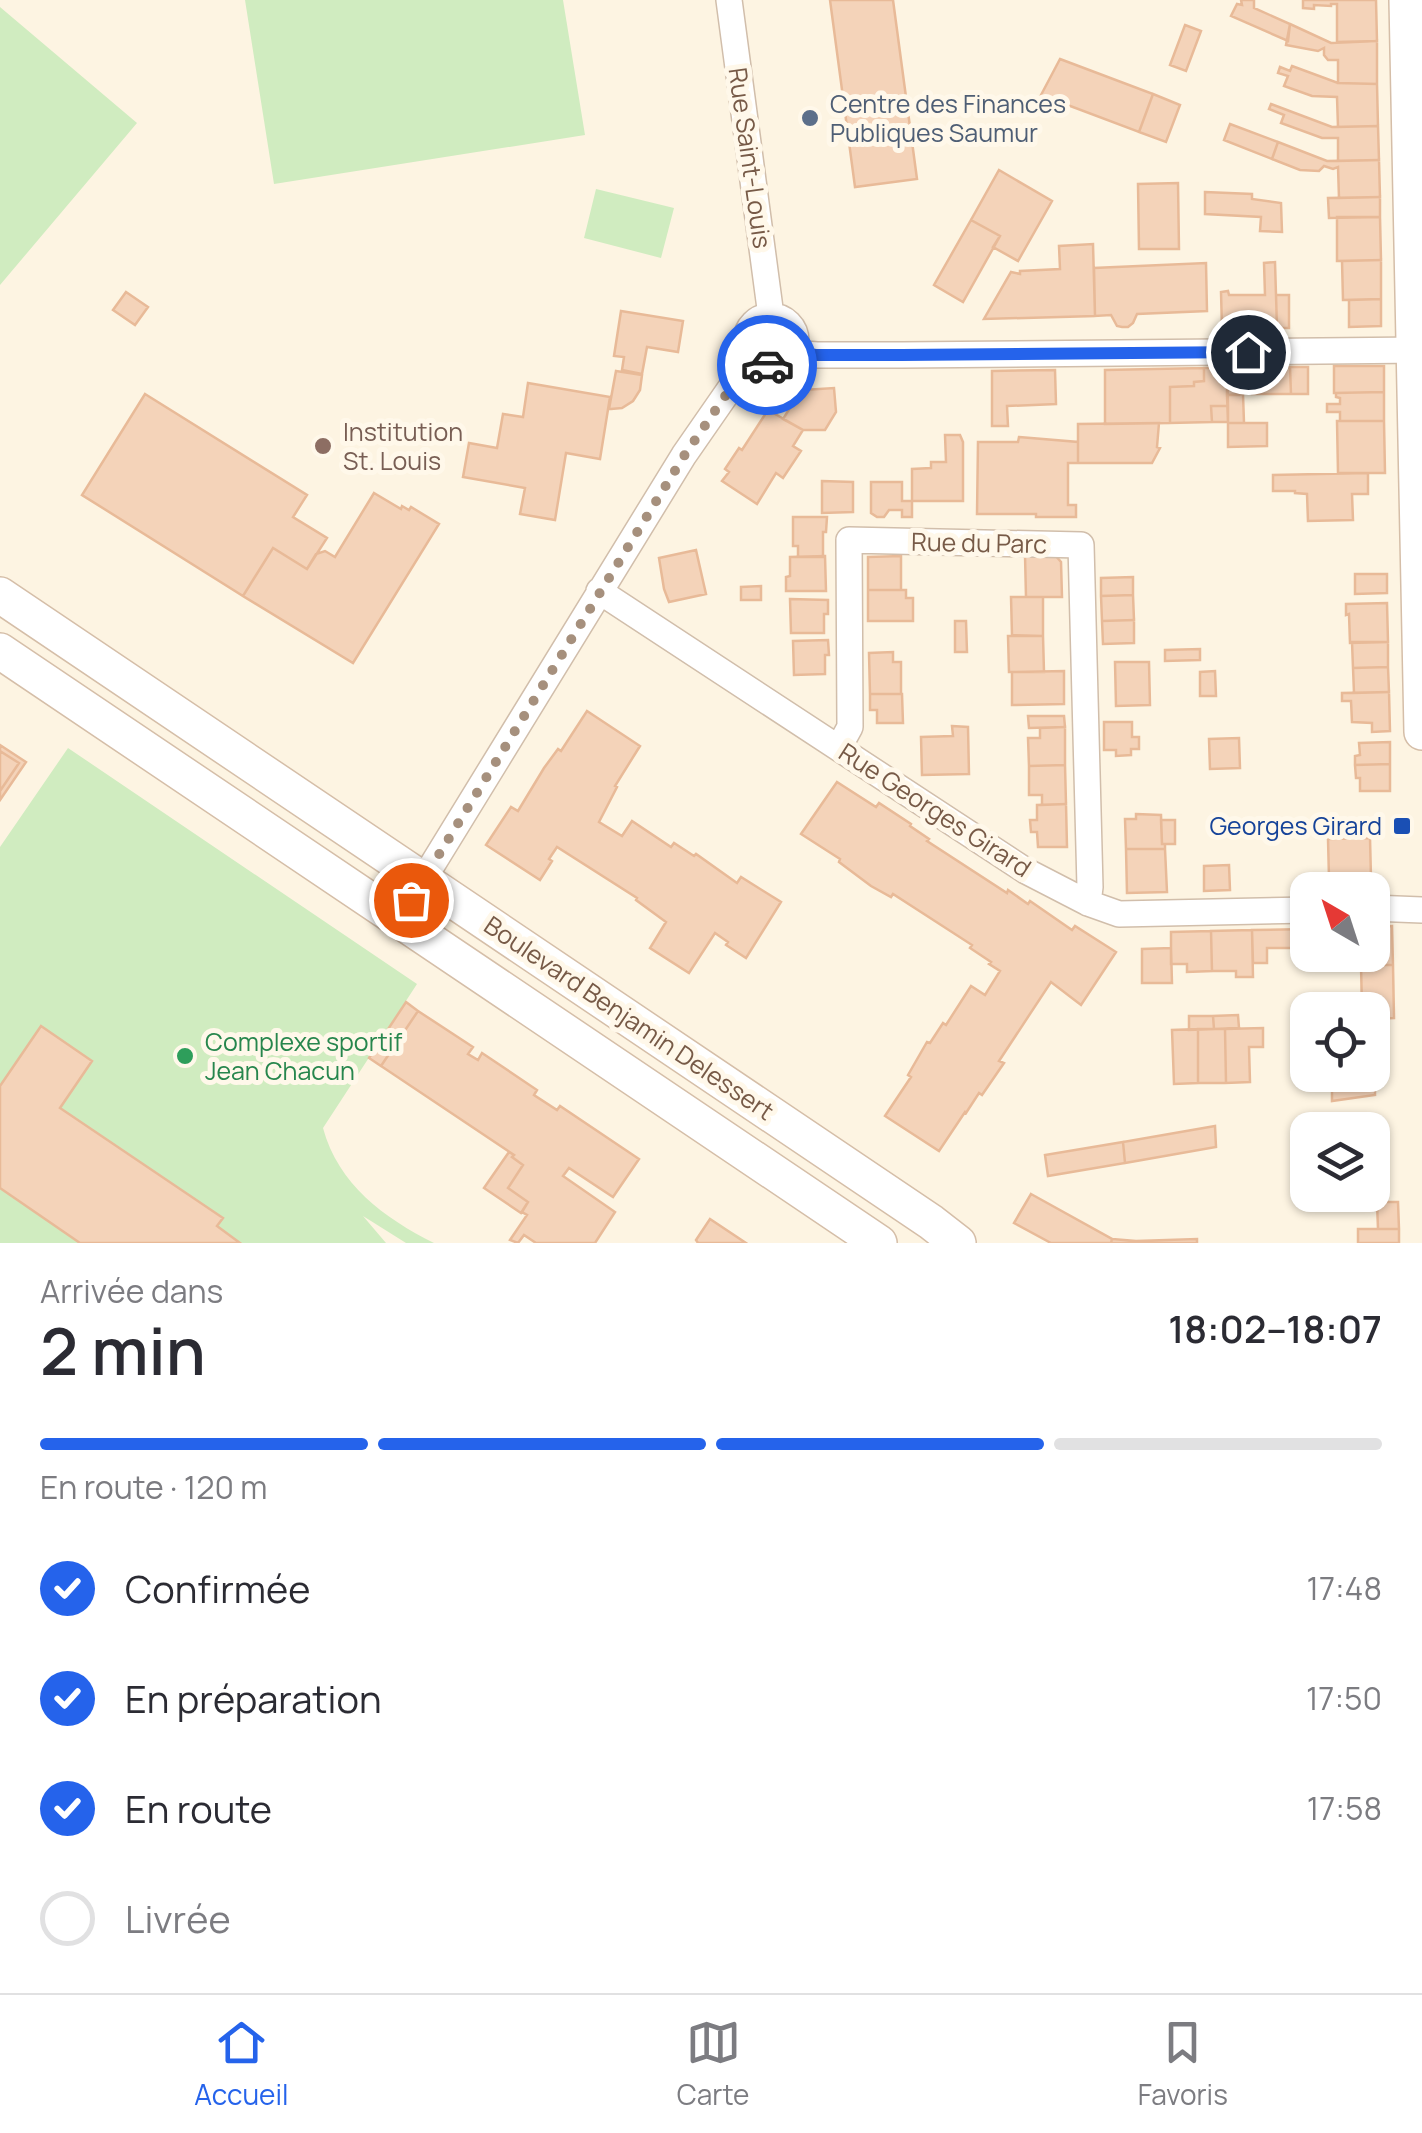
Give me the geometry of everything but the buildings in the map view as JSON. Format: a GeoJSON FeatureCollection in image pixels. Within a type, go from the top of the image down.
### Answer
{"type":"FeatureCollection","features":[{"type":"Feature","properties":{"kind":"main road"},"geometry":{"type":"LineString","coordinates":[[1406,0],[1418,350],[1422,732]]}},
{"type":"Feature","properties":{"kind":"main road","name":"Boulevard Benjamin Delessert"},"geometry":{"type":"LineString","coordinates":[[0,595],[958,1243]]}},
{"type":"Feature","properties":{"kind":"main road","name":"Boulevard Benjamin Delessert"},"geometry":{"type":"LineString","coordinates":[[0,651],[878,1243]]}},
{"type":"Feature","properties":{"kind":"street","name":"Rue Saint-Louis"},"geometry":{"type":"LineString","coordinates":[[729,0],[771,316]]}},
{"type":"Feature","properties":{"kind":"street"},"geometry":{"type":"LineString","coordinates":[[771,316],[785,320],[796,342],[792,352],[787,360],[775,365],[762,364],[752,357],[746,341],[748,330],[759,319],[771,316]]}},
{"type":"Feature","properties":{"kind":"street"},"geometry":{"type":"LineString","coordinates":[[792,352],[902,355],[1418,350]]}},
{"type":"Feature","properties":{"kind":"street"},"geometry":{"type":"LineString","coordinates":[[399,919],[599,591],[752,357]]}},
{"type":"Feature","properties":{"kind":"street","name":"Rue du Parc"},"geometry":{"type":"LineString","coordinates":[[839,747],[850,727],[849,540],[1080,545],[1088,903]]}},
{"type":"Feature","properties":{"kind":"street","name":"Rue Georges Girard"},"geometry":{"type":"LineString","coordinates":[[599,591],[1026,871],[1088,903],[1119,914],[1290,910]]}},
{"type":"Feature","properties":{"kind":"street"},"geometry":{"type":"LineString","coordinates":[[1390,909],[1422,910]]}},
{"type":"Feature","properties":{"kind":"green space"},"geometry":{"type":"Polygon","coordinates":[[[245,0],[563,0],[585,135],[274,184],[245,0]]]}},
{"type":"Feature","properties":{"kind":"green space"},"geometry":{"type":"Polygon","coordinates":[[[0,7],[137,123],[0,285],[0,7]]]}},
{"type":"Feature","properties":{"kind":"green space"},"geometry":{"type":"Polygon","coordinates":[[[596,189],[674,208],[661,258],[584,238],[596,189]]]}},
{"type":"Feature","properties":{"kind":"green space","name":"Complexe sportif Jean Chacun"},"geometry":{"type":"Polygon","coordinates":[[[68,748],[417,984],[323,1128],[340,1166],[365,1197],[434,1243],[406,1243],[363,1216],[386,1243],[0,1243],[0,847],[68,748]]]}},
{"type":"Feature","properties":{"kind":"way so far"},"geometry":{"type":"LineString","coordinates":[[411,900],[684,456],[752,357],[767,365]]}},
{"type":"Feature","properties":{"kind":"place","name":"Centre des Finances Publiques Saumur"},"geometry":{"type":"Point","coordinates":[810,118]}},
{"type":"Feature","properties":{"kind":"place","name":"Institution St. Louis"},"geometry":{"type":"Point","coordinates":[323,446]}},
{"type":"Feature","properties":{"kind":"place","name":"Georges Girard"},"geometry":{"type":"Point","coordinates":[1402,826]}},
{"type":"Feature","properties":{"kind":"place","name":"Complexe sportif Jean Chacun"},"geometry":{"type":"Point","coordinates":[185,1056]}},
{"type":"Feature","properties":{"kind":"route"},"geometry":{"type":"LineString","coordinates":[[767,365],[787,360],[792,352],[1248,352]]}}]}
